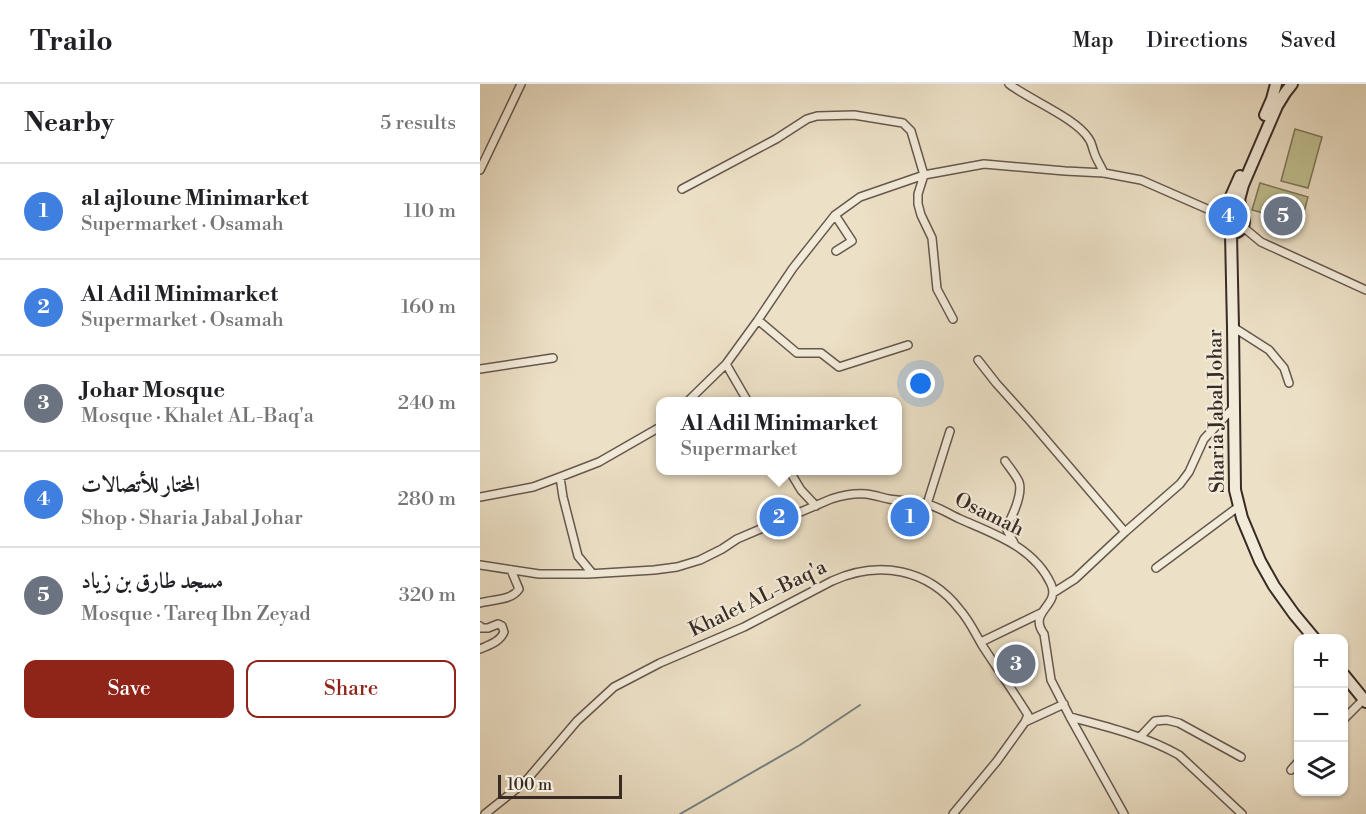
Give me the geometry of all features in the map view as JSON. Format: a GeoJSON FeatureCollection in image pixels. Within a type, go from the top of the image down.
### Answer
{"type":"FeatureCollection","features":[{"type":"Feature","properties":{"kind":"street"},"geometry":{"type":"LineString","coordinates":[[480,170],[521,84]]}},
{"type":"Feature","properties":{"kind":"street"},"geometry":{"type":"LineString","coordinates":[[1009,84],[1075,124],[1088,137],[1104,173]]}},
{"type":"Feature","properties":{"kind":"street"},"geometry":{"type":"LineString","coordinates":[[1276,84],[1268,109],[1222,214],[1220,222],[1222,229],[1231,234],[1243,227],[1245,220],[1239,200],[1243,185],[1277,106],[1292,84]]}},
{"type":"Feature","properties":{"kind":"street"},"geometry":{"type":"LineString","coordinates":[[682,189],[776,139],[801,121],[817,117],[854,115],[903,123],[911,131],[924,175],[918,194],[919,210],[932,238],[937,289],[953,319]]}},
{"type":"Feature","properties":{"kind":"street"},"geometry":{"type":"LineString","coordinates":[[692,397],[726,364],[793,268],[835,215],[860,197],[924,175],[984,164],[1104,173],[1141,180],[1222,214],[1233,209],[1242,213]]}},
{"type":"Feature","properties":{"kind":"street"},"geometry":{"type":"LineString","coordinates":[[835,215],[852,241],[836,251]]}},
{"type":"Feature","properties":{"kind":"street"},"geometry":{"type":"LineString","coordinates":[[1243,227],[1261,242],[1366,290]]}},
{"type":"Feature","properties":{"kind":"street","name":"Sharia Jabal Johar"},"geometry":{"type":"LineString","coordinates":[[1231,234],[1234,490],[1248,536],[1260,561],[1274,586],[1310,634]]}},
{"type":"Feature","properties":{"kind":"street"},"geometry":{"type":"LineString","coordinates":[[758,320],[797,352],[821,353],[839,367],[908,345]]}},
{"type":"Feature","properties":{"kind":"street"},"geometry":{"type":"LineString","coordinates":[[1233,327],[1269,350],[1284,368],[1289,383]]}},
{"type":"Feature","properties":{"kind":"street"},"geometry":{"type":"LineString","coordinates":[[480,369],[553,358]]}},
{"type":"Feature","properties":{"kind":"street"},"geometry":{"type":"LineString","coordinates":[[978,360],[1125,532]]}},
{"type":"Feature","properties":{"kind":"street"},"geometry":{"type":"LineString","coordinates":[[726,364],[745,397]]}},
{"type":"Feature","properties":{"kind":"street"},"geometry":{"type":"LineString","coordinates":[[981,642],[1041,613],[1050,603],[1053,593],[1075,579],[1180,484],[1189,472],[1204,440],[1233,408]]}},
{"type":"Feature","properties":{"kind":"street"},"geometry":{"type":"LineString","coordinates":[[480,497],[533,487],[599,462],[656,429]]}},
{"type":"Feature","properties":{"kind":"street"},"geometry":{"type":"LineString","coordinates":[[927,504],[950,431]]}},
{"type":"Feature","properties":{"kind":"street"},"geometry":{"type":"LineString","coordinates":[[1005,461],[1019,483],[1016,504],[1006,528],[1015,545]]}},
{"type":"Feature","properties":{"kind":"street"},"geometry":{"type":"LineString","coordinates":[[792,475],[801,490],[816,506]]}},
{"type":"Feature","properties":{"kind":"street"},"geometry":{"type":"LineString","coordinates":[[560,477],[578,556],[592,573]]}},
{"type":"Feature","properties":{"kind":"street","name":"Osamah"},"geometry":{"type":"LineString","coordinates":[[480,565],[540,574],[665,569],[688,564],[711,555],[737,538],[837,497],[863,494],[927,504],[998,535],[1025,552],[1040,567],[1051,584],[1053,593]]}},
{"type":"Feature","properties":{"kind":"street"},"geometry":{"type":"LineString","coordinates":[[1156,568],[1238,507]]}},
{"type":"Feature","properties":{"kind":"street","name":"Khalet AL-Baq'a"},"geometry":{"type":"LineString","coordinates":[[485,814],[525,782],[577,721],[614,687],[660,663],[744,627],[842,576],[862,571],[882,569],[902,572],[921,578],[938,588],[966,618],[1028,715],[1026,722]]}},
{"type":"Feature","properties":{"kind":"street"},"geometry":{"type":"LineString","coordinates":[[480,603],[503,599],[516,593],[519,589],[511,570]]}},
{"type":"Feature","properties":{"kind":"street"},"geometry":{"type":"LineString","coordinates":[[1041,613],[1039,623],[1044,634],[1051,680],[1124,814]]}},
{"type":"Feature","properties":{"kind":"street"},"geometry":{"type":"LineString","coordinates":[[480,626],[488,628],[498,624],[502,626],[504,632],[502,638],[480,649]]}},
{"type":"Feature","properties":{"kind":"street"},"geometry":{"type":"LineString","coordinates":[[1348,680],[1365,701],[1348,716]]}},
{"type":"Feature","properties":{"kind":"street"},"geometry":{"type":"LineString","coordinates":[[953,814],[1026,722],[1064,704]]}},
{"type":"Feature","properties":{"kind":"street"},"geometry":{"type":"LineString","coordinates":[[1070,717],[1140,737],[1179,755],[1242,814]]}},
{"type":"Feature","properties":{"kind":"street"},"geometry":{"type":"LineString","coordinates":[[1140,737],[1155,721],[1167,720],[1179,723],[1241,757]]}},
{"type":"Feature","properties":{"kind":"street"},"geometry":{"type":"LineString","coordinates":[[1291,770],[1294,767]]}},
{"type":"Feature","properties":{"kind":"green space"},"geometry":{"type":"Polygon","coordinates":[[[1295,129],[1322,137],[1308,188],[1281,181],[1295,129]]]}},
{"type":"Feature","properties":{"kind":"green space"},"geometry":{"type":"Polygon","coordinates":[[[1260,183],[1308,197],[1301,223],[1252,210],[1260,183]]]}},
{"type":"Feature","properties":{"kind":"waterway"},"geometry":{"type":"LineString","coordinates":[[680,814],[800,745],[860,705]]}},
{"type":"Feature","properties":{"kind":"place","name":"المختار للأتصالات"},"geometry":{"type":"Point","coordinates":[1228,216]}},
{"type":"Feature","properties":{"kind":"place","name":"مسجد طارق بن زياد"},"geometry":{"type":"Point","coordinates":[1283,216]}},
{"type":"Feature","properties":{"kind":"place","name":"Al Adil Minimarket"},"geometry":{"type":"Point","coordinates":[779,517]}},
{"type":"Feature","properties":{"kind":"place","name":"al ajloune Minimarket"},"geometry":{"type":"Point","coordinates":[910,517]}},
{"type":"Feature","properties":{"kind":"place","name":"Johar Mosque"},"geometry":{"type":"Point","coordinates":[1016,664]}}]}
